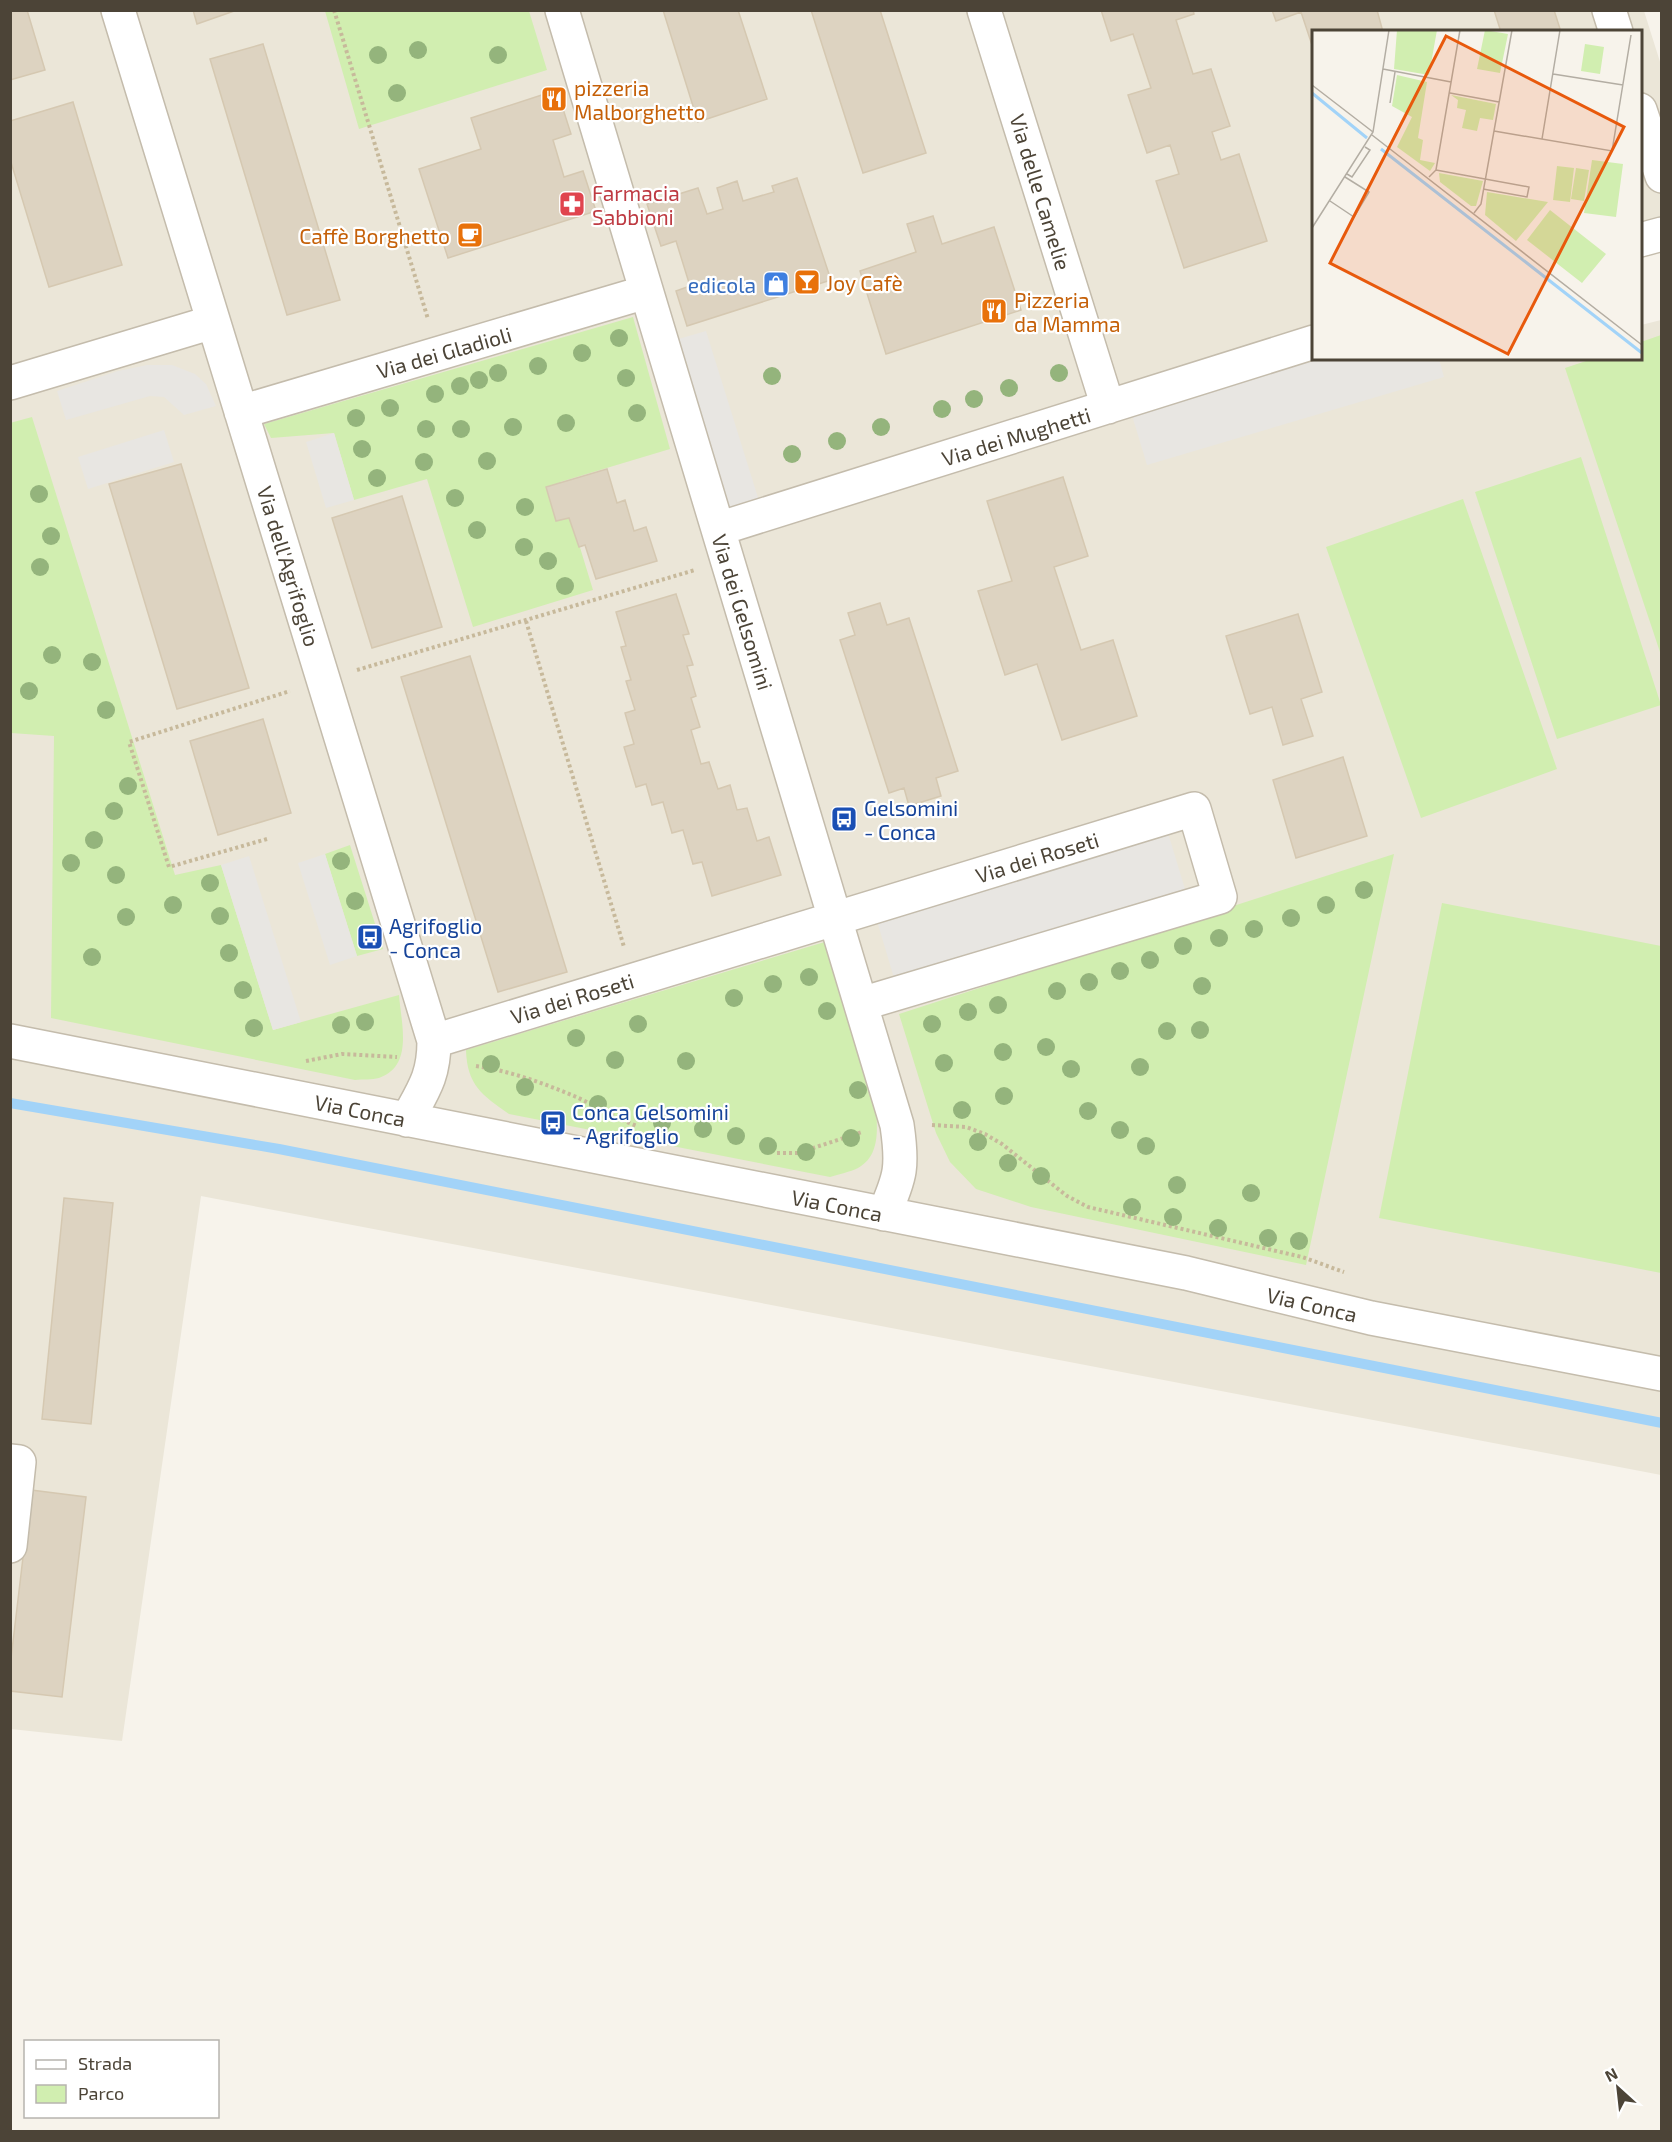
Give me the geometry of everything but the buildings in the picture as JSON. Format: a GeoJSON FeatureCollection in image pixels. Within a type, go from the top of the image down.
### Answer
{"type":"FeatureCollection","features":[{"type":"Feature","properties":{"kind":"street","name":"Via dell'Agrifoglio"},"geometry":{"type":"LineString","coordinates":[[118,10],[324,680],[434,1051]]}},
{"type":"Feature","properties":{"kind":"street","name":"Via dei Gelsomini"},"geometry":{"type":"LineString","coordinates":[[562,10],[897,1125],[901,1169],[896,1189],[884,1214]]}},
{"type":"Feature","properties":{"kind":"street","name":"Via delle Camelie"},"geometry":{"type":"LineString","coordinates":[[984,10],[1108,407]]}},
{"type":"Feature","properties":{"kind":"street"},"geometry":{"type":"LineString","coordinates":[[1609,10],[1615,30]]}},
{"type":"Feature","properties":{"kind":"street"},"geometry":{"type":"LineString","coordinates":[[1642,113],[1662,176]]}},
{"type":"Feature","properties":{"kind":"street"},"geometry":{"type":"LineString","coordinates":[[1642,240],[1662,234]]}},
{"type":"Feature","properties":{"kind":"street","name":"Via dei Gladioli"},"geometry":{"type":"LineString","coordinates":[[241,412],[646,292]]}},
{"type":"Feature","properties":{"kind":"street"},"geometry":{"type":"LineString","coordinates":[[10,383],[213,322]]}},
{"type":"Feature","properties":{"kind":"street","name":"Via dei Mughetti"},"geometry":{"type":"LineString","coordinates":[[718,529],[1312,343]]}},
{"type":"Feature","properties":{"kind":"street","name":"Via dei Roseti"},"geometry":{"type":"LineString","coordinates":[[434,1051],[634,979],[1194,809],[1220,897],[861,1004]]}},
{"type":"Feature","properties":{"kind":"street","name":"Via Conca"},"geometry":{"type":"LineString","coordinates":[[10,1041],[1186,1274],[1371,1318],[1662,1374]]}},
{"type":"Feature","properties":{"kind":"street"},"geometry":{"type":"LineString","coordinates":[[407,1120],[429,1080],[434,1051]]}},
{"type":"Feature","properties":{"kind":"street"},"geometry":{"type":"LineString","coordinates":[[10,1461],[19,1462],[10,1546]]}},
{"type":"Feature","properties":{"kind":"path"},"geometry":{"type":"LineString","coordinates":[[334,10],[439,354]]}},
{"type":"Feature","properties":{"kind":"path"},"geometry":{"type":"LineString","coordinates":[[267,839],[170,867],[129,742],[324,680],[728,561]]}},
{"type":"Feature","properties":{"kind":"path"},"geometry":{"type":"LineString","coordinates":[[525,621],[634,979]]}},
{"type":"Feature","properties":{"kind":"path"},"geometry":{"type":"LineString","coordinates":[[302,1062],[342,1054],[434,1051],[511,1072],[574,1096],[621,1120],[642,1127]]}},
{"type":"Feature","properties":{"kind":"path"},"geometry":{"type":"LineString","coordinates":[[774,1152],[798,1153],[871,1130],[897,1125],[966,1127],[1002,1144],[1067,1196],[1088,1207],[1302,1257],[1346,1273]]}},
{"type":"Feature","properties":{"kind":"shaded area"},"geometry":{"type":"Polygon","coordinates":[[[11,11],[1644,11],[1661,65],[1662,248],[1642,255],[1642,30],[1312,30],[1312,360],[1642,360],[1642,325],[1661,320],[1661,1475],[201,1196],[122,1741],[11,1729],[11,11]]]}},
{"type":"Feature","properties":{"kind":"shaded area"},"geometry":{"type":"Polygon","coordinates":[[[706,331],[760,504],[729,514],[675,340],[706,331]]]}},
{"type":"Feature","properties":{"kind":"shaded area"},"geometry":{"type":"Polygon","coordinates":[[[1312,359],[1439,360],[1444,377],[1147,465],[1131,412],[1312,359]]]}},
{"type":"Feature","properties":{"kind":"shaded area"},"geometry":{"type":"Polygon","coordinates":[[[147,365],[172,365],[195,374],[206,384],[216,406],[184,415],[164,397],[150,396],[66,420],[57,391],[118,371],[147,365]]]}},
{"type":"Feature","properties":{"kind":"shaded area"},"geometry":{"type":"Polygon","coordinates":[[[164,430],[174,462],[88,489],[78,457],[164,430]]]}},
{"type":"Feature","properties":{"kind":"shaded area"},"geometry":{"type":"Polygon","coordinates":[[[334,433],[354,500],[326,508],[306,442],[334,433]]]}},
{"type":"Feature","properties":{"kind":"shaded area"},"geometry":{"type":"Polygon","coordinates":[[[1168,833],[1185,889],[894,978],[877,921],[1168,833]]]}},
{"type":"Feature","properties":{"kind":"shaded area"},"geometry":{"type":"Polygon","coordinates":[[[325,854],[357,956],[330,965],[298,863],[325,854]]]}},
{"type":"Feature","properties":{"kind":"shaded area"},"geometry":{"type":"Polygon","coordinates":[[[249,856],[301,1022],[273,1030],[221,865],[249,856]]]}},
{"type":"Feature","properties":{"kind":"green space"},"geometry":{"type":"Polygon","coordinates":[[[325,11],[529,11],[547,70],[359,129],[325,11]]]}},
{"type":"Feature","properties":{"kind":"green space"},"geometry":{"type":"Polygon","coordinates":[[[633,317],[670,449],[560,482],[593,590],[473,627],[427,479],[354,500],[334,433],[271,438],[264,424],[633,317]]]}},
{"type":"Feature","properties":{"kind":"green space"},"geometry":{"type":"Polygon","coordinates":[[[1662,335],[1661,655],[1565,368],[1589,360],[1642,360],[1642,342],[1662,335]]]}},
{"type":"Feature","properties":{"kind":"green space"},"geometry":{"type":"Polygon","coordinates":[[[32,417],[175,875],[221,865],[273,1030],[399,995],[403,1030],[401,1054],[397,1064],[390,1072],[379,1078],[355,1080],[51,1018],[54,736],[11,733],[10,423],[32,417]]]}},
{"type":"Feature","properties":{"kind":"green space"},"geometry":{"type":"Polygon","coordinates":[[[1581,457],[1661,705],[1557,739],[1475,492],[1581,457]]]}},
{"type":"Feature","properties":{"kind":"green space"},"geometry":{"type":"Polygon","coordinates":[[[1463,499],[1557,769],[1421,818],[1326,547],[1463,499]]]}},
{"type":"Feature","properties":{"kind":"green space"},"geometry":{"type":"Polygon","coordinates":[[[350,845],[383,949],[357,956],[325,854],[350,845]]]}},
{"type":"Feature","properties":{"kind":"green space"},"geometry":{"type":"Polygon","coordinates":[[[1394,854],[1306,1265],[1031,1207],[976,1189],[950,1162],[936,1133],[899,1014],[1394,854]]]}},
{"type":"Feature","properties":{"kind":"green space"},"geometry":{"type":"Polygon","coordinates":[[[1442,903],[1661,946],[1661,1273],[1379,1218],[1442,903]]]}},
{"type":"Feature","properties":{"kind":"green space"},"geometry":{"type":"Polygon","coordinates":[[[828,941],[876,1106],[877,1132],[874,1148],[865,1163],[852,1171],[830,1177],[509,1114],[484,1095],[469,1072],[466,1050],[828,941]]]}},
{"type":"Feature","properties":{"kind":"waterway"},"geometry":{"type":"LineString","coordinates":[[10,1103],[279,1149],[1662,1423]]}},
{"type":"Feature","properties":{"kind":"place","name":"pizzeria Malborghetto"},"geometry":{"type":"Point","coordinates":[554,99]}},
{"type":"Feature","properties":{"kind":"place","name":"Farmacia Sabbioni"},"geometry":{"type":"Point","coordinates":[572,204]}},
{"type":"Feature","properties":{"kind":"place","name":"Caffè Borghetto"},"geometry":{"type":"Point","coordinates":[470,235]}},
{"type":"Feature","properties":{"kind":"place","name":"Joy Cafè"},"geometry":{"type":"Point","coordinates":[807,282]}},
{"type":"Feature","properties":{"kind":"place","name":"edicola"},"geometry":{"type":"Point","coordinates":[776,284]}},
{"type":"Feature","properties":{"kind":"place","name":"Pizzeria da Mamma"},"geometry":{"type":"Point","coordinates":[994,311]}},
{"type":"Feature","properties":{"kind":"place","name":"Gelsomini - Conca"},"geometry":{"type":"Point","coordinates":[844,819]}},
{"type":"Feature","properties":{"kind":"place","name":"Agrifoglio - Conca"},"geometry":{"type":"Point","coordinates":[370,937]}},
{"type":"Feature","properties":{"kind":"place","name":"Conca Gelsomini - Agrifoglio"},"geometry":{"type":"Point","coordinates":[553,1123]}}]}
